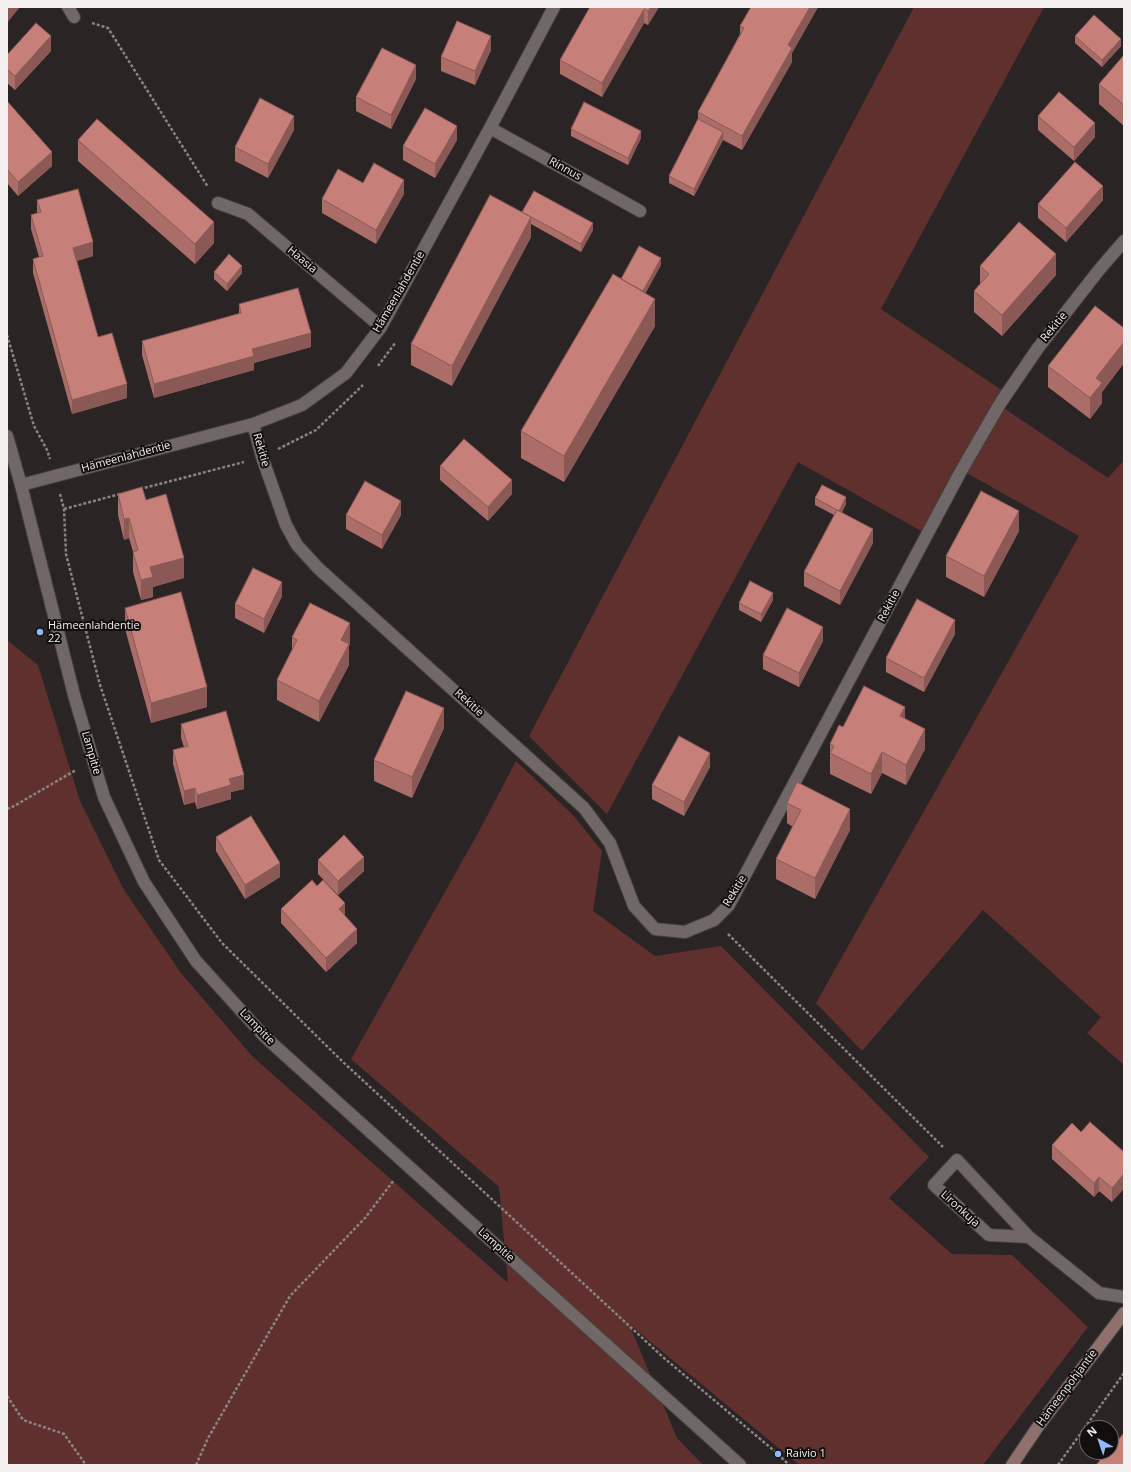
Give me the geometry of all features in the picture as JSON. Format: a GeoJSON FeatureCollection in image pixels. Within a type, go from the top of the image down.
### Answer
{"type":"FeatureCollection","features":[{"type":"Feature","properties":{"kind":"main road","name":"Hämeenpohjantie"},"geometry":{"type":"LineString","coordinates":[[1012,1465],[1036,1428],[1124,1313]]}},
{"type":"Feature","properties":{"kind":"street","name":"Hämeenlahdentie"},"geometry":{"type":"LineString","coordinates":[[21,485],[253,424],[302,405],[346,373],[381,327],[490,128],[554,7]]}},
{"type":"Feature","properties":{"kind":"street","name":"Rinnus"},"geometry":{"type":"LineString","coordinates":[[490,128],[640,211]]}},
{"type":"Feature","properties":{"kind":"street","name":"Haasia"},"geometry":{"type":"LineString","coordinates":[[218,203],[248,214],[381,327]]}},
{"type":"Feature","properties":{"kind":"street","name":"Rekitie"},"geometry":{"type":"LineString","coordinates":[[253,424],[262,457],[286,526],[297,545],[318,568],[584,808],[610,843],[634,906],[655,929],[685,932],[714,920],[729,905],[961,471],[1001,402],[1038,348],[1099,270],[1124,242]]}},
{"type":"Feature","properties":{"kind":"street","name":"Lampitie"},"geometry":{"type":"LineString","coordinates":[[7,436],[21,485],[74,695],[104,797],[144,882],[196,961],[264,1037],[740,1465]]}},
{"type":"Feature","properties":{"kind":"street"},"geometry":{"type":"LineString","coordinates":[[956,1160],[1029,1236],[1099,1293],[1124,1297]]}},
{"type":"Feature","properties":{"kind":"street","name":"Lironkuja"},"geometry":{"type":"LineString","coordinates":[[956,1160],[934,1185],[988,1235],[1029,1236]]}},
{"type":"Feature","properties":{"kind":"path"},"geometry":{"type":"LineString","coordinates":[[71,12],[108,28],[218,203]]}},
{"type":"Feature","properties":{"kind":"path"},"geometry":{"type":"LineString","coordinates":[[7,335],[34,426],[47,450],[64,509],[66,554],[100,685],[159,860],[222,942],[343,1062],[664,1358],[778,1454],[789,1465]]}},
{"type":"Feature","properties":{"kind":"path"},"geometry":{"type":"LineString","coordinates":[[7,809],[93,760]]}},
{"type":"Feature","properties":{"kind":"path"},"geometry":{"type":"LineString","coordinates":[[714,920],[956,1160]]}},
{"type":"Feature","properties":{"kind":"path"},"geometry":{"type":"LineString","coordinates":[[196,1465],[208,1438],[290,1296],[365,1218],[407,1165]]}},
{"type":"Feature","properties":{"kind":"path"},"geometry":{"type":"LineString","coordinates":[[1058,1465],[1124,1373]]}},
{"type":"Feature","properties":{"kind":"path"},"geometry":{"type":"LineString","coordinates":[[7,1396],[23,1420],[64,1434],[86,1465]]}},
{"type":"Feature","properties":{"kind":"shaded area"},"geometry":{"type":"Polygon","coordinates":[[[914,7],[1044,7],[881,309],[1003,391],[923,532],[798,462],[607,814],[529,736],[914,7]]]}},
{"type":"Feature","properties":{"kind":"shaded area"},"geometry":{"type":"Polygon","coordinates":[[[1002,407],[1108,478],[1124,460],[1124,1065],[1087,1033],[1101,1017],[983,910],[862,1051],[816,1003],[1079,536],[965,472],[1002,407]]]}},
{"type":"Feature","properties":{"kind":"shaded area"},"geometry":{"type":"Polygon","coordinates":[[[7,640],[38,665],[80,801],[124,890],[181,973],[252,1056],[508,1283],[499,1187],[351,1059],[478,833],[516,761],[573,815],[602,851],[593,911],[655,956],[721,946],[929,1157],[889,1198],[952,1254],[1012,1255],[1088,1327],[983,1465],[799,1465],[629,1324],[677,1438],[703,1465],[7,1465],[7,640]]]}},
{"type":"Feature","properties":{"kind":"building"},"geometry":{"type":"Polygon","coordinates":[[[590,7],[651,7],[648,11],[644,9],[602,83],[560,60],[590,7]]]}},
{"type":"Feature","properties":{"kind":"building"},"geometry":{"type":"Polygon","coordinates":[[[751,7],[810,7],[788,45],[792,48],[742,136],[698,112],[744,28],[740,26],[751,7]]]}},
{"type":"Feature","properties":{"kind":"building"},"geometry":{"type":"Polygon","coordinates":[[[1094,15],[1121,39],[1102,60],[1075,36],[1094,15]]]}},
{"type":"Feature","properties":{"kind":"building"},"geometry":{"type":"Polygon","coordinates":[[[457,21],[491,36],[475,71],[441,57],[457,21]]]}},
{"type":"Feature","properties":{"kind":"building"},"geometry":{"type":"Polygon","coordinates":[[[36,23],[51,36],[15,76],[7,69],[7,55],[36,23]]]}},
{"type":"Feature","properties":{"kind":"building"},"geometry":{"type":"Polygon","coordinates":[[[382,48],[416,65],[391,115],[356,97],[382,48]]]}},
{"type":"Feature","properties":{"kind":"building"},"geometry":{"type":"Polygon","coordinates":[[[1124,55],[1124,105],[1099,84],[1124,55]]]}},
{"type":"Feature","properties":{"kind":"building"},"geometry":{"type":"Polygon","coordinates":[[[1059,92],[1095,123],[1074,147],[1038,116],[1059,92]]]}},
{"type":"Feature","properties":{"kind":"building"},"geometry":{"type":"Polygon","coordinates":[[[260,98],[294,116],[268,164],[235,147],[260,98]]]}},
{"type":"Feature","properties":{"kind":"building"},"geometry":{"type":"Polygon","coordinates":[[[7,101],[52,152],[18,182],[7,169],[7,101]]]}},
{"type":"Feature","properties":{"kind":"building"},"geometry":{"type":"Polygon","coordinates":[[[584,102],[641,131],[628,158],[571,129],[584,102]]]}},
{"type":"Feature","properties":{"kind":"building"},"geometry":{"type":"Polygon","coordinates":[[[425,108],[457,126],[435,164],[403,146],[425,108]]]}},
{"type":"Feature","properties":{"kind":"building"},"geometry":{"type":"Polygon","coordinates":[[[97,119],[214,222],[195,244],[78,140],[97,119]]]}},
{"type":"Feature","properties":{"kind":"building"},"geometry":{"type":"Polygon","coordinates":[[[698,119],[723,132],[694,189],[669,176],[698,119]]]}},
{"type":"Feature","properties":{"kind":"building"},"geometry":{"type":"Polygon","coordinates":[[[1075,162],[1103,186],[1066,228],[1038,204],[1075,162]]]}},
{"type":"Feature","properties":{"kind":"building"},"geometry":{"type":"Polygon","coordinates":[[[374,163],[404,180],[376,230],[322,199],[338,169],[363,183],[374,163]]]}},
{"type":"Feature","properties":{"kind":"building"},"geometry":{"type":"Polygon","coordinates":[[[78,189],[93,242],[73,248],[98,337],[112,333],[127,384],[72,400],[33,259],[43,256],[31,215],[41,212],[37,200],[78,189]]]}},
{"type":"Feature","properties":{"kind":"building"},"geometry":{"type":"Polygon","coordinates":[[[534,191],[593,223],[581,244],[522,212],[534,191]]]}},
{"type":"Feature","properties":{"kind":"building"},"geometry":{"type":"Polygon","coordinates":[[[490,195],[531,217],[452,366],[411,344],[490,195]]]}},
{"type":"Feature","properties":{"kind":"building"},"geometry":{"type":"Polygon","coordinates":[[[1019,222],[1056,254],[1002,315],[974,291],[989,274],[980,266],[1019,222]]]}},
{"type":"Feature","properties":{"kind":"building"},"geometry":{"type":"Polygon","coordinates":[[[639,246],[661,258],[643,291],[621,279],[639,246]]]}},
{"type":"Feature","properties":{"kind":"building"},"geometry":{"type":"Polygon","coordinates":[[[229,254],[242,266],[227,284],[214,272],[229,254]]]}},
{"type":"Feature","properties":{"kind":"building"},"geometry":{"type":"Polygon","coordinates":[[[613,274],[655,299],[564,456],[521,431],[613,274]]]}},
{"type":"Feature","properties":{"kind":"building"},"geometry":{"type":"Polygon","coordinates":[[[298,288],[311,333],[252,349],[254,356],[154,384],[142,341],[241,313],[239,304],[298,288]]]}},
{"type":"Feature","properties":{"kind":"building"},"geometry":{"type":"Polygon","coordinates":[[[1095,306],[1124,328],[1124,342],[1096,378],[1102,383],[1090,398],[1048,366],[1095,306]]]}},
{"type":"Feature","properties":{"kind":"building"},"geometry":{"type":"Polygon","coordinates":[[[464,439],[512,480],[488,507],[440,466],[464,439]]]}},
{"type":"Feature","properties":{"kind":"building"},"geometry":{"type":"Polygon","coordinates":[[[365,481],[401,501],[382,535],[346,515],[365,481]]]}},
{"type":"Feature","properties":{"kind":"building"},"geometry":{"type":"Polygon","coordinates":[[[822,485],[846,497],[839,511],[815,498],[822,485]]]}},
{"type":"Feature","properties":{"kind":"building"},"geometry":{"type":"Polygon","coordinates":[[[142,487],[146,500],[166,494],[184,558],[150,567],[153,577],[141,580],[133,552],[138,550],[129,518],[124,519],[118,494],[142,487]]]}},
{"type":"Feature","properties":{"kind":"building"},"geometry":{"type":"Polygon","coordinates":[[[981,491],[1019,511],[984,576],[946,556],[981,491]]]}},
{"type":"Feature","properties":{"kind":"building"},"geometry":{"type":"Polygon","coordinates":[[[837,510],[873,529],[840,591],[804,572],[837,510]]]}},
{"type":"Feature","properties":{"kind":"building"},"geometry":{"type":"Polygon","coordinates":[[[253,568],[282,582],[264,619],[235,604],[253,568]]]}},
{"type":"Feature","properties":{"kind":"building"},"geometry":{"type":"Polygon","coordinates":[[[750,581],[773,593],[761,614],[739,603],[750,581]]]}},
{"type":"Feature","properties":{"kind":"building"},"geometry":{"type":"Polygon","coordinates":[[[181,592],[207,687],[151,703],[125,608],[181,592]]]}},
{"type":"Feature","properties":{"kind":"building"},"geometry":{"type":"Polygon","coordinates":[[[917,599],[955,620],[924,678],[886,658],[917,599]]]}},
{"type":"Feature","properties":{"kind":"building"},"geometry":{"type":"Polygon","coordinates":[[[310,603],[350,623],[341,640],[349,644],[319,701],[277,680],[297,640],[292,637],[310,603]]]}},
{"type":"Feature","properties":{"kind":"building"},"geometry":{"type":"Polygon","coordinates":[[[787,608],[823,627],[799,673],[763,655],[787,608]]]}},
{"type":"Feature","properties":{"kind":"building"},"geometry":{"type":"Polygon","coordinates":[[[864,686],[905,707],[900,716],[925,729],[906,765],[882,752],[871,774],[830,753],[834,746],[830,744],[839,725],[843,727],[864,686]]]}},
{"type":"Feature","properties":{"kind":"building"},"geometry":{"type":"Polygon","coordinates":[[[406,691],[444,708],[412,777],[374,760],[406,691]]]}},
{"type":"Feature","properties":{"kind":"building"},"geometry":{"type":"Polygon","coordinates":[[[226,711],[244,775],[229,779],[231,785],[197,795],[195,788],[184,791],[173,750],[188,746],[181,724],[226,711]]]}},
{"type":"Feature","properties":{"kind":"building"},"geometry":{"type":"Polygon","coordinates":[[[679,736],[710,753],[684,802],[652,785],[679,736]]]}},
{"type":"Feature","properties":{"kind":"building"},"geometry":{"type":"Polygon","coordinates":[[[797,782],[850,809],[815,878],[776,859],[801,810],[787,803],[797,782]]]}},
{"type":"Feature","properties":{"kind":"building"},"geometry":{"type":"Polygon","coordinates":[[[251,816],[280,863],[245,885],[216,837],[251,816]]]}},
{"type":"Feature","properties":{"kind":"building"},"geometry":{"type":"Polygon","coordinates":[[[344,835],[364,857],[338,881],[318,860],[344,835]]]}},
{"type":"Feature","properties":{"kind":"building"},"geometry":{"type":"Polygon","coordinates":[[[312,880],[317,886],[323,880],[345,903],[339,909],[357,929],[326,958],[281,909],[312,880]]]}},
{"type":"Feature","properties":{"kind":"building"},"geometry":{"type":"Polygon","coordinates":[[[1090,1122],[1124,1152],[1124,1174],[1112,1188],[1099,1177],[1094,1183],[1052,1145],[1072,1123],[1081,1132],[1090,1122]]]}},
{"type":"Feature","properties":{"kind":"building"},"geometry":{"type":"Polygon","coordinates":[[[1124,1433],[1124,1465],[1096,1465],[1100,1460],[1119,1460],[1119,1439],[1124,1433]]]}},
{"type":"Feature","properties":{"kind":"place","name":"Hämeenlahdentie 22"},"geometry":{"type":"Point","coordinates":[40,632]}},
{"type":"Feature","properties":{"kind":"place","name":"Raivio 1"},"geometry":{"type":"Point","coordinates":[778,1454]}}]}
